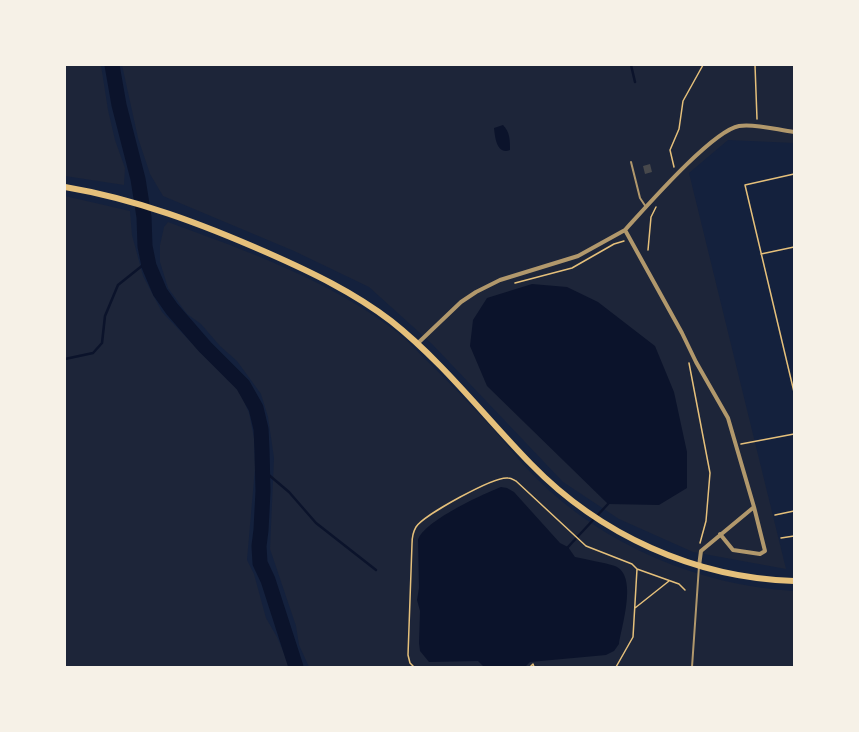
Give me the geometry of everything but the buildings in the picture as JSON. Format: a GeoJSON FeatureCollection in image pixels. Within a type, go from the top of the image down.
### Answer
{"type":"FeatureCollection","features":[{"type":"Feature","properties":{"kind":"main road"},"geometry":{"type":"LineString","coordinates":[[65,187],[121,199],[171,213],[212,228],[277,257],[355,296],[390,320],[417,344],[531,464],[554,486],[588,513],[646,546],[734,574],[794,581]]}},
{"type":"Feature","properties":{"kind":"street"},"geometry":{"type":"LineString","coordinates":[[417,344],[460,302],[476,292],[500,280],[578,256],[625,230],[691,161],[722,134],[739,126],[794,132]]}},
{"type":"Feature","properties":{"kind":"street"},"geometry":{"type":"LineString","coordinates":[[625,230],[728,418],[737,445],[765,551],[760,554],[733,550],[720,534]]}},
{"type":"Feature","properties":{"kind":"street"},"geometry":{"type":"LineString","coordinates":[[699,563],[701,552],[720,534],[754,507]]}},
{"type":"Feature","properties":{"kind":"lane"},"geometry":{"type":"LineString","coordinates":[[631,162],[640,198],[646,207]]}},
{"type":"Feature","properties":{"kind":"lane"},"geometry":{"type":"LineString","coordinates":[[692,667],[699,563]]}},
{"type":"Feature","properties":{"kind":"path"},"geometry":{"type":"LineString","coordinates":[[674,169],[670,150],[679,129],[683,101],[703,65]]}},
{"type":"Feature","properties":{"kind":"path"},"geometry":{"type":"LineString","coordinates":[[755,65],[757,127]]}},
{"type":"Feature","properties":{"kind":"path"},"geometry":{"type":"LineString","coordinates":[[794,174],[745,185],[794,392]]}},
{"type":"Feature","properties":{"kind":"path"},"geometry":{"type":"LineString","coordinates":[[648,250],[652,217],[658,202]]}},
{"type":"Feature","properties":{"kind":"path"},"geometry":{"type":"LineString","coordinates":[[509,284],[572,268],[614,244],[627,241]]}},
{"type":"Feature","properties":{"kind":"path"},"geometry":{"type":"LineString","coordinates":[[762,254],[794,247]]}},
{"type":"Feature","properties":{"kind":"path"},"geometry":{"type":"LineString","coordinates":[[688,359],[710,473],[706,521],[699,546]]}},
{"type":"Feature","properties":{"kind":"path"},"geometry":{"type":"LineString","coordinates":[[737,445],[794,434]]}},
{"type":"Feature","properties":{"kind":"path"},"geometry":{"type":"LineString","coordinates":[[414,667],[410,663],[408,655],[413,534],[416,527],[425,518],[491,482],[508,478],[516,481],[581,542],[592,549],[632,564],[637,570],[679,584],[685,590]]}},
{"type":"Feature","properties":{"kind":"path"},"geometry":{"type":"LineString","coordinates":[[775,515],[794,511]]}},
{"type":"Feature","properties":{"kind":"path"},"geometry":{"type":"LineString","coordinates":[[781,538],[794,536]]}},
{"type":"Feature","properties":{"kind":"path"},"geometry":{"type":"LineString","coordinates":[[616,667],[632,637],[637,570]]}},
{"type":"Feature","properties":{"kind":"path"},"geometry":{"type":"LineString","coordinates":[[635,608],[669,581]]}},
{"type":"Feature","properties":{"kind":"path"},"geometry":{"type":"LineString","coordinates":[[530,667],[533,664],[534,667]]}},
{"type":"Feature","properties":{"kind":"shaded area"},"geometry":{"type":"Polygon","coordinates":[[[65,65],[101,65],[108,110],[115,140],[125,168],[124,185],[65,176],[65,65]]]}},
{"type":"Feature","properties":{"kind":"shaded area"},"geometry":{"type":"Polygon","coordinates":[[[122,65],[794,65],[794,143],[728,140],[689,173],[786,569],[693,552],[619,519],[563,482],[432,344],[369,287],[294,251],[163,196],[150,174],[138,138],[122,65]]]}},
{"type":"Feature","properties":{"kind":"shaded area"},"geometry":{"type":"Polygon","coordinates":[[[503,125],[507,130],[510,140],[510,150],[506,151],[499,148],[494,128],[503,125]]]}},
{"type":"Feature","properties":{"kind":"shaded area"},"geometry":{"type":"Polygon","coordinates":[[[65,196],[130,211],[132,235],[143,276],[162,312],[207,359],[227,375],[240,392],[249,413],[254,438],[255,468],[247,560],[254,574],[266,618],[277,637],[290,667],[65,667],[65,196]]]}},
{"type":"Feature","properties":{"kind":"shaded area"},"geometry":{"type":"Polygon","coordinates":[[[168,222],[287,268],[344,297],[397,332],[469,403],[536,478],[563,502],[592,524],[655,558],[688,571],[758,587],[794,591],[794,667],[309,667],[299,645],[296,626],[270,549],[274,458],[268,417],[261,394],[237,361],[220,346],[201,324],[187,314],[168,288],[160,262],[160,245],[164,227],[168,222]]]}},
{"type":"Feature","properties":{"kind":"shaded area"},"geometry":{"type":"Polygon","coordinates":[[[532,284],[567,287],[598,302],[655,346],[674,392],[687,452],[687,488],[659,505],[608,504],[487,386],[470,346],[473,320],[487,298],[532,284]]]}},
{"type":"Feature","properties":{"kind":"shaded area"},"geometry":{"type":"Polygon","coordinates":[[[501,487],[507,488],[514,492],[560,543],[568,547],[575,557],[615,566],[622,571],[626,579],[627,601],[619,644],[614,651],[606,655],[530,662],[525,667],[484,667],[478,661],[429,662],[420,651],[420,611],[417,600],[419,588],[418,540],[422,533],[431,525],[454,509],[501,487]]]}},
{"type":"Feature","properties":{"kind":"waterway"},"geometry":{"type":"LineString","coordinates":[[112,65],[119,105],[138,179],[144,217],[145,246],[149,266],[160,292],[172,309],[205,347],[243,385],[256,408],[261,429],[262,450],[263,491],[259,546],[260,563],[268,580],[296,667]]}},
{"type":"Feature","properties":{"kind":"waterway"},"geometry":{"type":"LineString","coordinates":[[631,65],[635,82]]}},
{"type":"Feature","properties":{"kind":"waterway"},"geometry":{"type":"LineString","coordinates":[[65,359],[93,353],[102,343],[105,316],[118,285],[148,261]]}},
{"type":"Feature","properties":{"kind":"waterway"},"geometry":{"type":"LineString","coordinates":[[263,470],[289,492],[316,523],[376,570]]}},
{"type":"Feature","properties":{"kind":"waterway"},"geometry":{"type":"LineString","coordinates":[[568,547],[608,504]]}}]}
